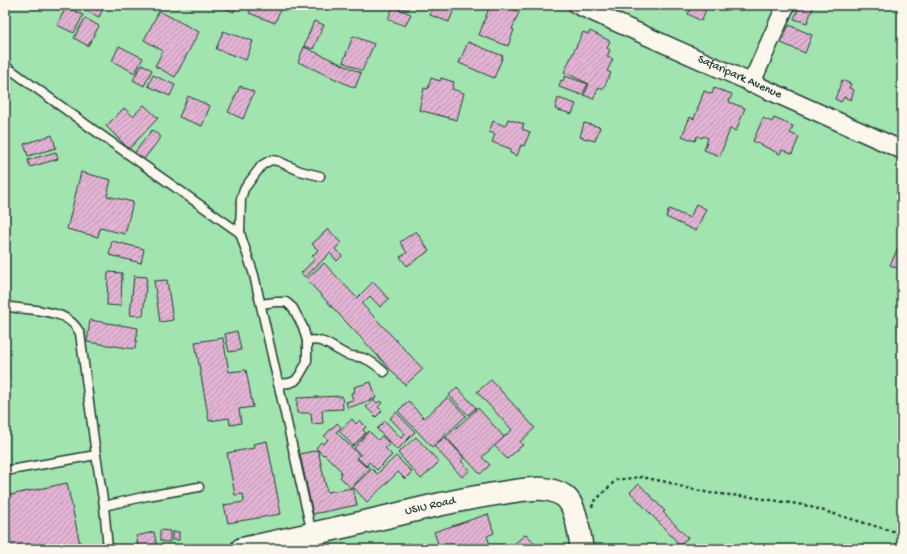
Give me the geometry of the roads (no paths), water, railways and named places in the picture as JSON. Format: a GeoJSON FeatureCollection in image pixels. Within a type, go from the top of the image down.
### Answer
{"type":"FeatureCollection","features":[{"type":"Feature","properties":{"kind":"street","name":"Safaripark Avenue"},"geometry":{"type":"LineString","coordinates":[[577,5],[751,84],[902,150]]}},
{"type":"Feature","properties":{"kind":"street"},"geometry":{"type":"LineString","coordinates":[[751,84],[786,5]]}},
{"type":"Feature","properties":{"kind":"street","name":"USIU Road"},"geometry":{"type":"LineString","coordinates":[[242,549],[448,502],[526,490],[543,489],[555,491],[565,496],[572,504],[580,540]]}},
{"type":"Feature","properties":{"kind":"lane"},"geometry":{"type":"LineString","coordinates":[[8,67],[91,128],[240,233]]}},
{"type":"Feature","properties":{"kind":"lane"},"geometry":{"type":"LineString","coordinates":[[312,534],[261,304],[254,275],[240,233],[241,199],[244,189],[262,165],[270,160],[274,160],[300,171],[320,176]]}},
{"type":"Feature","properties":{"kind":"lane"},"geometry":{"type":"LineString","coordinates":[[261,304],[286,302],[293,308],[303,327],[307,341],[307,360],[300,376],[295,381],[278,384]]}},
{"type":"Feature","properties":{"kind":"lane"},"geometry":{"type":"LineString","coordinates":[[5,306],[55,313],[68,319],[77,326],[80,333],[104,506],[108,549]]}},
{"type":"Feature","properties":{"kind":"lane"},"geometry":{"type":"LineString","coordinates":[[307,341],[319,340],[347,354],[370,360],[384,372]]}},
{"type":"Feature","properties":{"kind":"lane"},"geometry":{"type":"LineString","coordinates":[[5,471],[96,455]]}},
{"type":"Feature","properties":{"kind":"lane"},"geometry":{"type":"LineString","coordinates":[[104,506],[147,496],[199,487]]}}]}
